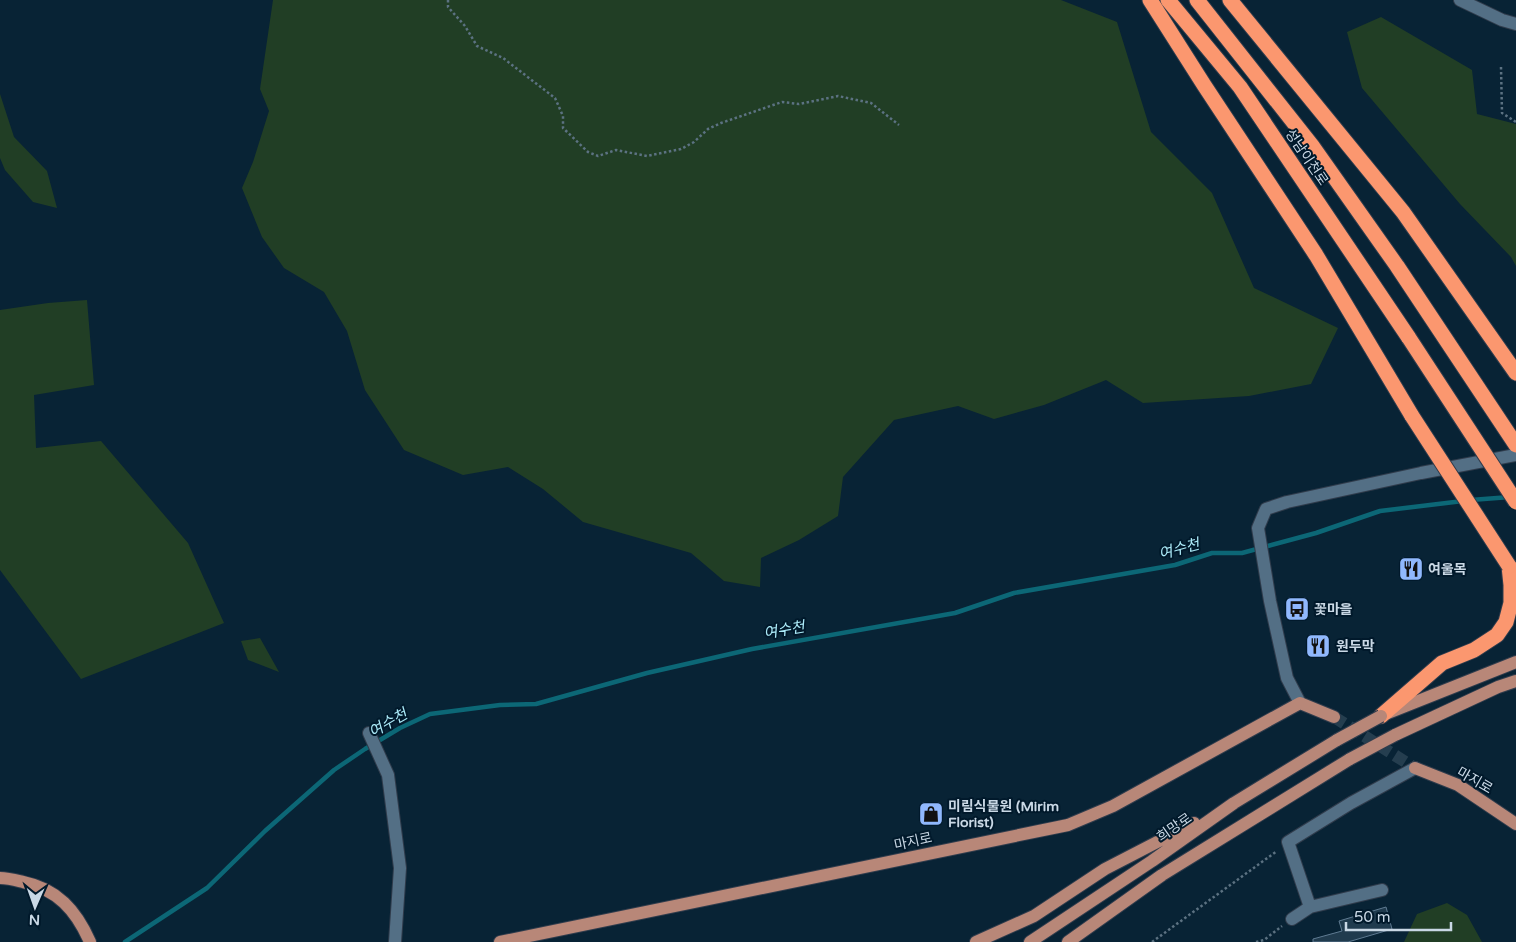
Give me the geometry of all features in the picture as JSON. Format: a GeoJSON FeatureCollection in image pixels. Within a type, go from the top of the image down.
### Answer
{"type":"FeatureCollection","features":[{"type":"Feature","properties":{"kind":"highway"},"geometry":{"type":"LineString","coordinates":[[1150,0],[1316,255],[1412,416],[1509,566],[1511,603],[1506,622],[1496,635],[1474,650],[1442,663],[1381,716]]}},
{"type":"Feature","properties":{"kind":"highway","name":"성남이천로"},"geometry":{"type":"LineString","coordinates":[[1168,0],[1240,87],[1409,338],[1516,502]]}},
{"type":"Feature","properties":{"kind":"highway","name":"성남이천로"},"geometry":{"type":"LineString","coordinates":[[1197,0],[1314,147],[1440,330],[1516,445]]}},
{"type":"Feature","properties":{"kind":"highway"},"geometry":{"type":"LineString","coordinates":[[1230,0],[1403,212],[1516,373]]}},
{"type":"Feature","properties":{"kind":"main road"},"geometry":{"type":"LineString","coordinates":[[1381,716],[1516,662]]}},
{"type":"Feature","properties":{"kind":"main road"},"geometry":{"type":"LineString","coordinates":[[1068,942],[1162,875],[1350,758],[1498,687],[1516,682]]}},
{"type":"Feature","properties":{"kind":"main road"},"geometry":{"type":"LineString","coordinates":[[1300,702],[1334,717]]}},
{"type":"Feature","properties":{"kind":"main road","name":"마지로"},"geometry":{"type":"LineString","coordinates":[[500,942],[1068,826],[1113,806],[1300,702]]}},
{"type":"Feature","properties":{"kind":"main road","name":"희망로"},"geometry":{"type":"LineString","coordinates":[[1030,942],[1152,861],[1234,803],[1337,740],[1381,716]]}},
{"type":"Feature","properties":{"kind":"main road","name":"마지로"},"geometry":{"type":"LineString","coordinates":[[1415,768],[1458,785],[1514,819]]}},
{"type":"Feature","properties":{"kind":"main road"},"geometry":{"type":"LineString","coordinates":[[976,942],[1034,916],[1105,869],[1234,803]]}},
{"type":"Feature","properties":{"kind":"main road"},"geometry":{"type":"LineString","coordinates":[[0,878],[32,884],[57,895],[78,918],[88,939]]}},
{"type":"Feature","properties":{"kind":"street"},"geometry":{"type":"LineString","coordinates":[[1462,1],[1502,20],[1516,24]]}},
{"type":"Feature","properties":{"kind":"street"},"geometry":{"type":"LineString","coordinates":[[1300,702],[1287,678],[1270,601],[1258,528],[1266,509],[1287,502],[1421,472],[1516,455]]}},
{"type":"Feature","properties":{"kind":"street"},"geometry":{"type":"LineString","coordinates":[[370,736],[388,775],[400,868],[395,942]]}},
{"type":"Feature","properties":{"kind":"street"},"geometry":{"type":"LineString","coordinates":[[1310,907],[1288,842],[1351,803],[1415,768]]}},
{"type":"Feature","properties":{"kind":"street"},"geometry":{"type":"LineString","coordinates":[[1292,919],[1310,907],[1382,890]]}},
{"type":"Feature","properties":{"kind":"path"},"geometry":{"type":"LineString","coordinates":[[448,0],[448,7],[465,26],[477,46],[503,58],[555,98],[563,116],[563,128],[588,152],[598,156],[616,150],[647,156],[681,149],[694,142],[708,129],[775,104],[782,102],[800,104],[838,96],[871,103],[899,125]]}},
{"type":"Feature","properties":{"kind":"path"},"geometry":{"type":"LineString","coordinates":[[1501,67],[1502,113],[1516,122]]}},
{"type":"Feature","properties":{"kind":"path"},"geometry":{"type":"LineString","coordinates":[[1155,941],[1288,842]]}},
{"type":"Feature","properties":{"kind":"path"},"geometry":{"type":"LineString","coordinates":[[1256,942],[1264,940],[1292,919]]}},
{"type":"Feature","properties":{"kind":"green space"},"geometry":{"type":"Polygon","coordinates":[[[273,0],[1061,0],[1117,22],[1151,132],[1212,193],[1254,288],[1338,328],[1311,384],[1249,396],[1143,403],[1106,380],[1044,405],[994,419],[958,406],[894,420],[843,477],[838,516],[799,540],[761,558],[760,587],[724,581],[691,553],[583,522],[543,489],[508,467],[463,475],[404,450],[365,390],[347,331],[324,292],[284,268],[262,237],[242,188],[253,162],[269,111],[260,89],[273,0]]]}},
{"type":"Feature","properties":{"kind":"green space"},"geometry":{"type":"Polygon","coordinates":[[[1381,17],[1472,70],[1477,114],[1516,124],[1516,266],[1511,257],[1460,204],[1362,88],[1347,32],[1381,17]]]}},
{"type":"Feature","properties":{"kind":"green space"},"geometry":{"type":"Polygon","coordinates":[[[0,94],[14,137],[47,171],[57,208],[33,202],[5,170],[0,158],[0,94]]]}},
{"type":"Feature","properties":{"kind":"green space"},"geometry":{"type":"Polygon","coordinates":[[[87,300],[94,385],[34,395],[36,448],[101,441],[188,543],[224,623],[81,679],[0,570],[0,310],[87,300]]]}},
{"type":"Feature","properties":{"kind":"green space"},"geometry":{"type":"Polygon","coordinates":[[[260,638],[279,672],[248,660],[241,641],[260,638]]]}},
{"type":"Feature","properties":{"kind":"green space"},"geometry":{"type":"Polygon","coordinates":[[[1447,903],[1467,915],[1482,942],[1404,942],[1417,914],[1447,903]]]}},
{"type":"Feature","properties":{"kind":"building"},"geometry":{"type":"Polygon","coordinates":[[[1386,907],[1392,929],[1348,942],[1313,942],[1313,939],[1342,931],[1339,921],[1386,907]]]}},
{"type":"Feature","properties":{"kind":"waterway","name":"여수천"},"geometry":{"type":"LineString","coordinates":[[1471,500],[1510,497]]}},
{"type":"Feature","properties":{"kind":"waterway","name":"여수천"},"geometry":{"type":"LineString","coordinates":[[125,942],[207,888],[265,831],[334,770],[400,728],[430,714],[500,705],[536,704],[647,673],[752,649],[955,613],[1014,593],[1175,565],[1212,553],[1242,553],[1316,533],[1380,511],[1463,501]]}},
{"type":"Feature","properties":{"kind":"tunnel"},"geometry":{"type":"LineString","coordinates":[[1334,717],[1415,768]]}},
{"type":"Feature","properties":{"kind":"place","name":"여울목"},"geometry":{"type":"Point","coordinates":[1411,569]}},
{"type":"Feature","properties":{"kind":"place","name":"꽃마을"},"geometry":{"type":"Point","coordinates":[1297,609]}},
{"type":"Feature","properties":{"kind":"place","name":"원두막"},"geometry":{"type":"Point","coordinates":[1318,646]}},
{"type":"Feature","properties":{"kind":"place","name":"미림식물원 (Mirim Florist)"},"geometry":{"type":"Point","coordinates":[931,814]}}]}
